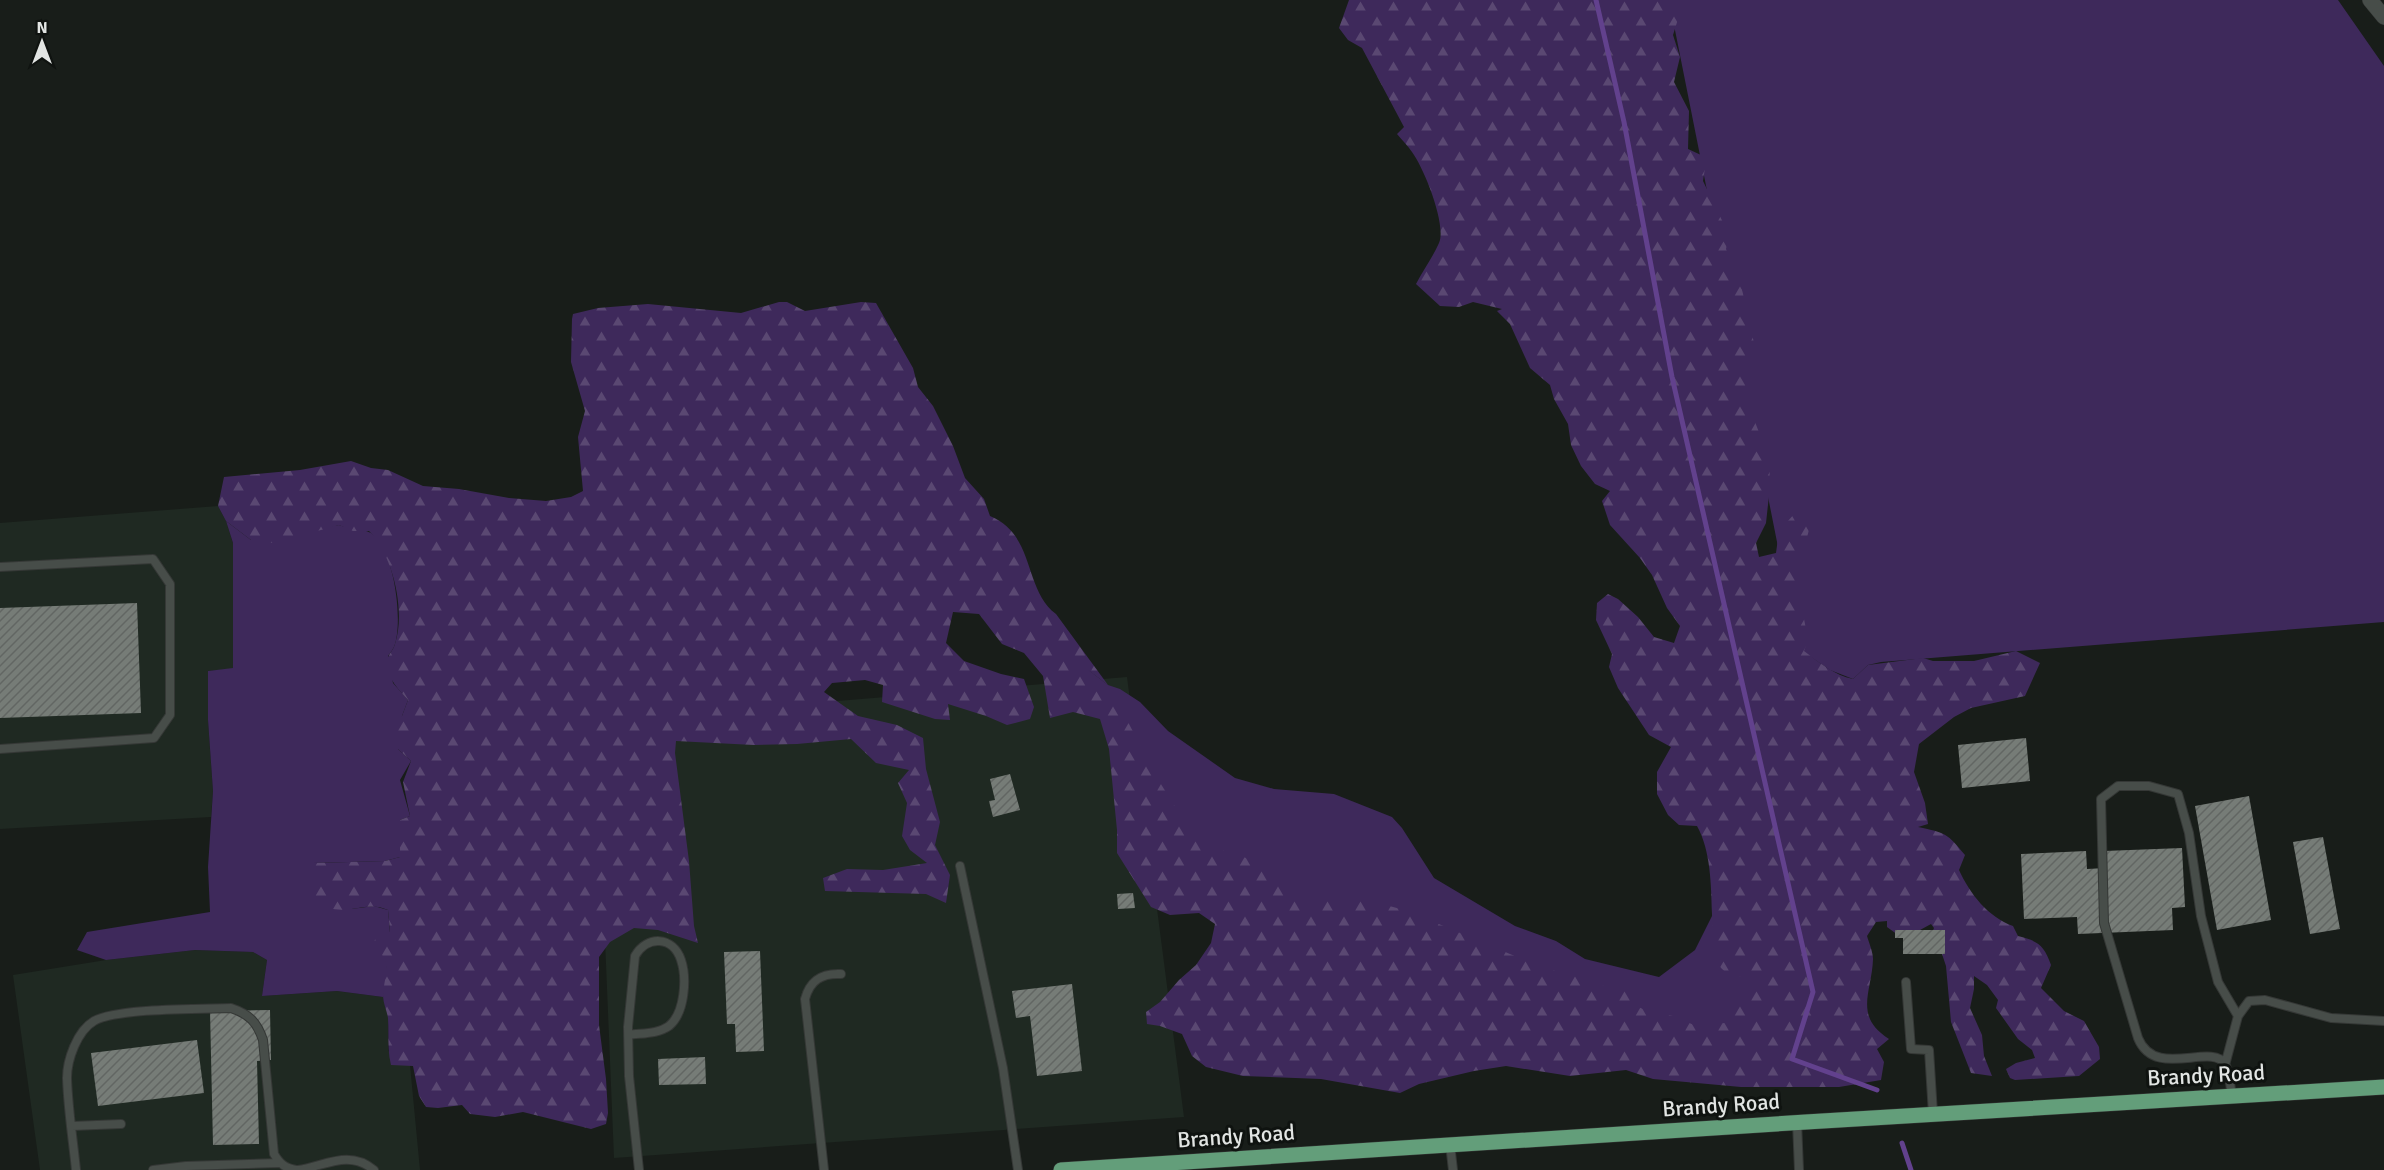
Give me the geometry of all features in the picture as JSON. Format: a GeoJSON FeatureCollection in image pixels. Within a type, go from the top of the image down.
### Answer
{"type":"FeatureCollection","features":[{"type":"Feature","properties":{"kind":"main road","name":"Brandy Road"},"geometry":{"type":"LineString","coordinates":[[1060,1170],[2384,1087]]}},
{"type":"Feature","properties":{"kind":"street"},"geometry":{"type":"LineString","coordinates":[[2370,0],[2384,17]]}},
{"type":"Feature","properties":{"kind":"lane"},"geometry":{"type":"LineString","coordinates":[[0,567],[153,559],[170,584],[170,715],[154,738],[0,748]]}},
{"type":"Feature","properties":{"kind":"lane"},"geometry":{"type":"LineString","coordinates":[[2232,1096],[2225,1065],[2220,1059],[2212,1056],[2184,1059],[2157,1057],[2142,1047],[2138,1038],[2104,923],[2101,799],[2118,786],[2149,786],[2178,794],[2189,833],[2200,916],[2218,982],[2238,1016]]}},
{"type":"Feature","properties":{"kind":"lane"},"geometry":{"type":"LineString","coordinates":[[960,866],[1003,1068],[1018,1170]]}},
{"type":"Feature","properties":{"kind":"lane"},"geometry":{"type":"LineString","coordinates":[[628,1035],[660,1031],[676,1018],[681,1008],[684,976],[681,959],[675,949],[666,943],[648,942],[640,947],[635,956],[628,1035],[629,1076],[639,1170]]}},
{"type":"Feature","properties":{"kind":"lane"},"geometry":{"type":"LineString","coordinates":[[824,1170],[805,999],[812,983],[820,976],[841,974]]}},
{"type":"Feature","properties":{"kind":"lane"},"geometry":{"type":"LineString","coordinates":[[1906,982],[1911,1049],[1929,1050],[1933,1114]]}},
{"type":"Feature","properties":{"kind":"lane"},"geometry":{"type":"LineString","coordinates":[[2225,1065],[2238,1016],[2249,1001],[2265,1000],[2331,1018],[2384,1022]]}},
{"type":"Feature","properties":{"kind":"lane"},"geometry":{"type":"LineString","coordinates":[[76,1170],[67,1076],[70,1057],[78,1040],[92,1022],[115,1014],[231,1008],[253,1019],[263,1040],[274,1154],[279,1163],[297,1170],[338,1158],[363,1162],[374,1170]]}},
{"type":"Feature","properties":{"kind":"lane"},"geometry":{"type":"LineString","coordinates":[[1797,1122],[1799,1170]]}},
{"type":"Feature","properties":{"kind":"lane"},"geometry":{"type":"LineString","coordinates":[[72,1126],[121,1124]]}},
{"type":"Feature","properties":{"kind":"lane"},"geometry":{"type":"LineString","coordinates":[[1450,1144],[1452,1170]]}},
{"type":"Feature","properties":{"kind":"lane"},"geometry":{"type":"LineString","coordinates":[[153,1170],[186,1166],[279,1163]]}},
{"type":"Feature","properties":{"kind":"shaded area"},"geometry":{"type":"Polygon","coordinates":[[[218,506],[233,543],[233,669],[208,671],[208,720],[213,791],[211,817],[0,829],[0,523],[218,506]]]}},
{"type":"Feature","properties":{"kind":"shaded area"},"geometry":{"type":"Polygon","coordinates":[[[1127,677],[1184,1117],[614,1158],[596,721],[1127,677]]]}},
{"type":"Feature","properties":{"kind":"shaded area"},"geometry":{"type":"Polygon","coordinates":[[[195,950],[253,952],[267,960],[262,996],[337,991],[383,997],[388,1016],[388,1051],[410,1065],[420,1170],[40,1170],[13,975],[106,960],[195,950]]]}},
{"type":"Feature","properties":{"kind":"green space"},"geometry":{"type":"Polygon","coordinates":[[[1349,0],[1684,0],[1673,35],[1680,57],[1674,82],[1689,111],[1688,149],[1701,155],[1705,168],[1703,181],[1729,235],[1726,249],[1741,285],[1754,343],[1744,371],[1755,422],[1769,458],[1770,486],[1766,523],[1756,543],[1759,557],[1776,553],[1779,531],[1796,512],[1812,518],[1794,588],[1802,609],[1808,639],[1804,651],[1840,675],[1853,679],[1868,665],[1923,658],[1933,661],[1974,661],[2016,651],[2040,663],[2025,696],[1971,708],[1954,717],[1919,744],[1914,772],[1925,803],[1928,824],[1918,827],[1945,835],[1954,842],[1965,855],[1959,870],[1981,904],[1996,917],[2013,926],[2018,936],[2031,940],[2043,948],[2051,965],[2041,988],[2064,1011],[2084,1021],[2099,1047],[2100,1059],[2079,1076],[2015,1080],[2010,1078],[2006,1069],[2016,1063],[2035,1058],[2032,1050],[2018,1039],[1996,1008],[1998,1000],[1987,985],[1974,976],[1970,1008],[1982,1035],[1984,1056],[1992,1076],[1971,1073],[1951,1022],[1946,966],[1940,948],[1929,940],[1934,928],[1931,924],[1920,930],[1898,935],[1887,927],[1887,921],[1876,922],[1867,936],[1873,959],[1867,1003],[1868,1012],[1878,1030],[1889,1039],[1877,1049],[1884,1062],[1881,1080],[1839,1087],[1741,1087],[1653,1079],[1626,1070],[1570,1076],[1506,1066],[1419,1084],[1400,1093],[1321,1079],[1243,1076],[1206,1067],[1192,1056],[1182,1034],[1147,1024],[1146,1012],[1160,1002],[1196,965],[1211,943],[1215,924],[1199,913],[1170,915],[1151,907],[1117,853],[1109,749],[1100,719],[1073,712],[1050,718],[1043,676],[1024,653],[1002,644],[979,614],[953,612],[946,643],[964,661],[1001,674],[1024,679],[1034,707],[1030,719],[1007,725],[948,704],[950,720],[935,719],[882,702],[883,685],[865,680],[832,683],[824,692],[858,716],[897,725],[923,738],[926,769],[940,822],[935,845],[950,875],[946,903],[926,894],[825,891],[823,878],[847,869],[883,870],[927,863],[910,850],[902,836],[907,803],[898,783],[909,770],[876,763],[851,739],[754,745],[676,741],[675,753],[689,861],[694,926],[698,943],[658,930],[634,928],[610,942],[599,957],[599,1025],[606,1079],[608,1113],[606,1124],[591,1129],[523,1112],[495,1117],[470,1114],[462,1105],[426,1107],[419,1096],[413,1066],[391,1065],[388,1018],[383,995],[386,968],[383,957],[373,944],[378,933],[390,932],[388,910],[370,906],[344,910],[324,906],[313,900],[310,883],[314,863],[385,861],[400,857],[400,820],[410,816],[403,782],[411,761],[398,749],[390,727],[402,716],[408,700],[392,680],[387,665],[395,644],[399,616],[391,569],[385,554],[369,531],[353,531],[339,525],[274,543],[251,540],[226,521],[218,506],[224,477],[300,470],[351,461],[371,468],[388,470],[423,486],[546,501],[571,497],[583,491],[578,437],[585,411],[571,362],[573,314],[598,308],[648,304],[741,313],[779,302],[787,302],[805,311],[861,302],[876,303],[913,368],[918,387],[933,406],[953,446],[965,478],[984,499],[990,516],[1005,525],[1015,536],[1038,591],[1108,685],[1088,670],[1129,724],[1159,781],[1179,813],[1200,840],[1215,848],[1259,862],[1285,886],[1304,898],[1367,900],[1408,911],[1541,967],[1598,983],[1613,991],[1621,988],[1632,989],[1632,1004],[1694,1025],[1725,1023],[1734,1008],[1745,1002],[1754,985],[1751,976],[1733,977],[1720,967],[1714,953],[1709,868],[1702,836],[1697,826],[1679,825],[1668,815],[1657,794],[1657,772],[1671,747],[1649,735],[1618,688],[1609,667],[1612,654],[1596,620],[1597,603],[1608,594],[1618,599],[1638,617],[1654,637],[1674,643],[1680,626],[1667,608],[1652,575],[1610,525],[1602,501],[1610,491],[1595,484],[1581,466],[1571,445],[1568,424],[1554,399],[1550,385],[1530,368],[1510,324],[1497,311],[1502,309],[1473,302],[1459,307],[1440,306],[1416,284],[1439,243],[1440,223],[1428,183],[1417,160],[1397,134],[1404,127],[1362,48],[1348,40],[1339,28],[1349,0]]]}},
{"type":"Feature","properties":{"kind":"green space"},"geometry":{"type":"Polygon","coordinates":[[[1669,0],[2338,0],[2384,66],[2384,622],[1881,662],[1868,665],[1853,679],[1830,670],[1802,651],[1781,562],[1669,0]]]}},
{"type":"Feature","properties":{"kind":"green space"},"geometry":{"type":"Polygon","coordinates":[[[226,521],[251,540],[339,525],[364,530],[379,541],[391,568],[398,618],[395,644],[388,656],[393,683],[408,700],[402,716],[398,749],[411,761],[400,780],[410,816],[400,820],[400,857],[385,861],[314,863],[351,909],[374,906],[388,910],[390,933],[385,956],[388,975],[383,997],[337,991],[262,996],[267,960],[253,952],[195,950],[106,960],[77,950],[87,932],[210,912],[208,867],[213,791],[208,720],[208,671],[233,668],[233,543],[226,521]]]}},
{"type":"Feature","properties":{"kind":"green space"},"geometry":{"type":"Polygon","coordinates":[[[1086,668],[1108,685],[1120,689],[1140,702],[1168,731],[1235,778],[1274,789],[1334,794],[1392,817],[1402,828],[1434,878],[1515,926],[1556,941],[1585,959],[1659,977],[1695,950],[1713,914],[1745,973],[1757,978],[1750,1006],[1728,1028],[1680,1025],[1305,902],[1196,842],[1086,668]]]}},
{"type":"Feature","properties":{"kind":"building"},"geometry":{"type":"Polygon","coordinates":[[[137,603],[141,713],[0,718],[0,608],[137,603]]]}},
{"type":"Feature","properties":{"kind":"building"},"geometry":{"type":"Polygon","coordinates":[[[2026,738],[2030,781],[1962,788],[1958,745],[2026,738]]]}},
{"type":"Feature","properties":{"kind":"building"},"geometry":{"type":"Polygon","coordinates":[[[1010,774],[1020,810],[993,817],[989,801],[995,800],[990,779],[1010,774]]]}},
{"type":"Feature","properties":{"kind":"building"},"geometry":{"type":"Polygon","coordinates":[[[2249,796],[2271,920],[2217,930],[2195,806],[2249,796]]]}},
{"type":"Feature","properties":{"kind":"building"},"geometry":{"type":"Polygon","coordinates":[[[2323,837],[2340,929],[2310,934],[2293,842],[2323,837]]]}},
{"type":"Feature","properties":{"kind":"building"},"geometry":{"type":"Polygon","coordinates":[[[2182,848],[2185,907],[2172,908],[2173,930],[2078,934],[2077,917],[2024,919],[2021,854],[2086,851],[2087,869],[2105,868],[2104,851],[2182,848]]]}},
{"type":"Feature","properties":{"kind":"building"},"geometry":{"type":"Polygon","coordinates":[[[1133,893],[1135,908],[1118,909],[1117,894],[1133,893]]]}},
{"type":"Feature","properties":{"kind":"building"},"geometry":{"type":"Polygon","coordinates":[[[1895,930],[1945,930],[1945,954],[1903,954],[1903,938],[1895,938],[1895,930]]]}},
{"type":"Feature","properties":{"kind":"building"},"geometry":{"type":"Polygon","coordinates":[[[760,951],[764,1051],[736,1052],[735,1024],[727,1024],[724,952],[760,951]]]}},
{"type":"Feature","properties":{"kind":"building"},"geometry":{"type":"Polygon","coordinates":[[[1072,984],[1082,1071],[1037,1076],[1030,1016],[1016,1018],[1012,991],[1072,984]]]}},
{"type":"Feature","properties":{"kind":"building"},"geometry":{"type":"Polygon","coordinates":[[[270,1010],[271,1060],[257,1061],[259,1144],[213,1145],[210,1011],[270,1010]]]}},
{"type":"Feature","properties":{"kind":"building"},"geometry":{"type":"Polygon","coordinates":[[[197,1040],[204,1093],[98,1106],[91,1053],[197,1040]]]}},
{"type":"Feature","properties":{"kind":"building"},"geometry":{"type":"Polygon","coordinates":[[[705,1057],[706,1084],[659,1085],[658,1059],[705,1057]]]}},
{"type":"Feature","properties":{"kind":"waterway"},"geometry":{"type":"LineString","coordinates":[[1596,0],[1624,122],[1672,377],[1813,992],[1792,1059],[1877,1090]]}},
{"type":"Feature","properties":{"kind":"waterway"},"geometry":{"type":"LineString","coordinates":[[1902,1143],[1911,1170]]}}]}
